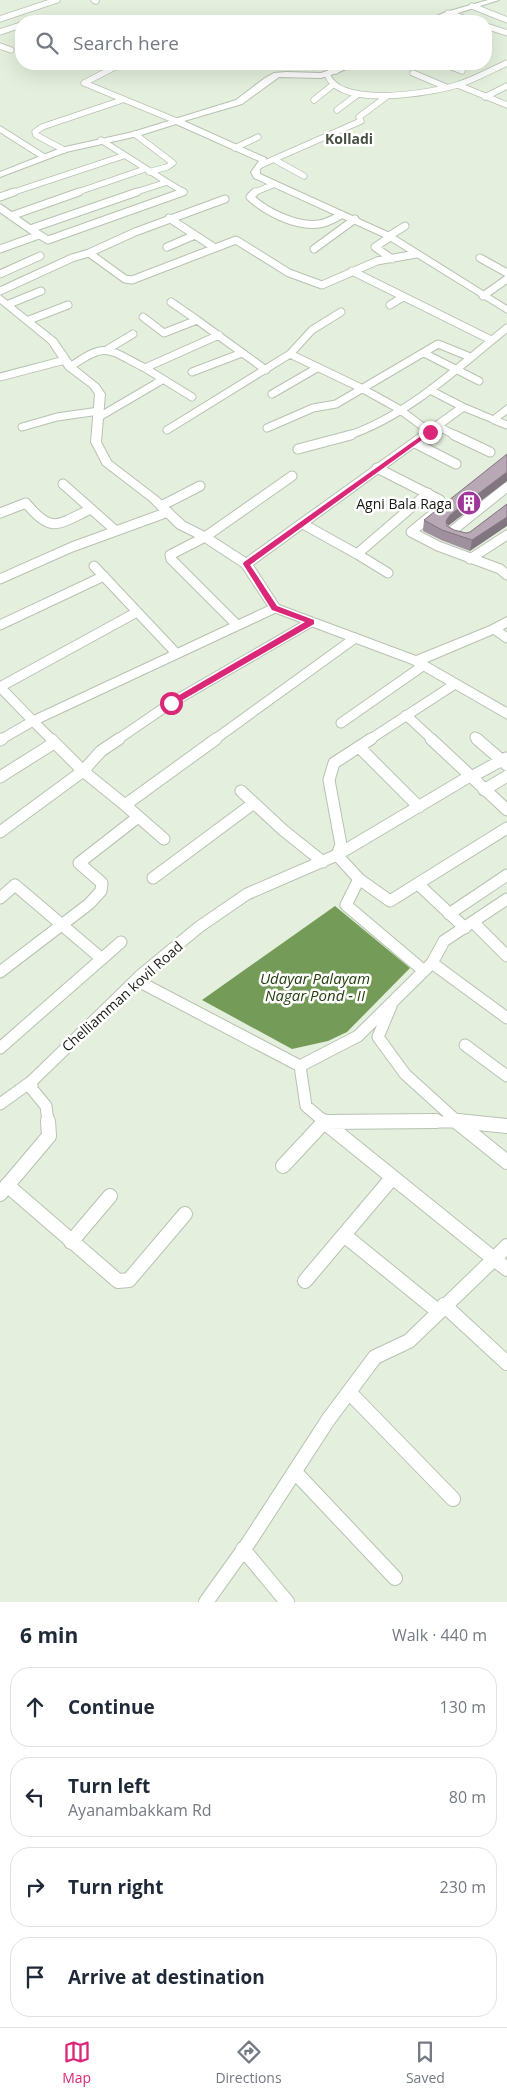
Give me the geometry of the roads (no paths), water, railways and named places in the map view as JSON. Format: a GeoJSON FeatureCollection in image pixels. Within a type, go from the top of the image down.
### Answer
{"type":"FeatureCollection","features":[{"type":"Feature","properties":{"kind":"street"},"geometry":{"type":"LineString","coordinates":[[0,19],[57,0]]}},
{"type":"Feature","properties":{"kind":"street"},"geometry":{"type":"LineString","coordinates":[[443,15],[496,0]]}},
{"type":"Feature","properties":{"kind":"street"},"geometry":{"type":"LineString","coordinates":[[472,6],[507,20]]}},
{"type":"Feature","properties":{"kind":"street"},"geometry":{"type":"LineString","coordinates":[[448,13],[454,15]]}},
{"type":"Feature","properties":{"kind":"street"},"geometry":{"type":"LineString","coordinates":[[492,22],[501,18]]}},
{"type":"Feature","properties":{"kind":"street"},"geometry":{"type":"LineString","coordinates":[[0,32],[15,27]]}},
{"type":"Feature","properties":{"kind":"street"},"geometry":{"type":"LineString","coordinates":[[492,27],[507,33]]}},
{"type":"Feature","properties":{"kind":"street"},"geometry":{"type":"LineString","coordinates":[[0,46],[11,50]]}},
{"type":"Feature","properties":{"kind":"street"},"geometry":{"type":"LineString","coordinates":[[492,70],[507,63]]}},
{"type":"Feature","properties":{"kind":"street"},"geometry":{"type":"LineString","coordinates":[[498,67],[507,70]]}},
{"type":"Feature","properties":{"kind":"street"},"geometry":{"type":"LineString","coordinates":[[110,70],[84,84],[179,122],[263,160],[263,164]]}},
{"type":"Feature","properties":{"kind":"street"},"geometry":{"type":"LineString","coordinates":[[328,74],[329,80],[345,90],[358,94],[386,97],[458,85],[491,70]]}},
{"type":"Feature","properties":{"kind":"street"},"geometry":{"type":"LineString","coordinates":[[0,175],[64,150],[179,122],[247,98],[274,76],[284,74],[315,76],[336,71]]}},
{"type":"Feature","properties":{"kind":"street"},"geometry":{"type":"LineString","coordinates":[[413,73],[447,87]]}},
{"type":"Feature","properties":{"kind":"street"},"geometry":{"type":"LineString","coordinates":[[314,100],[334,84]]}},
{"type":"Feature","properties":{"kind":"street"},"geometry":{"type":"LineString","coordinates":[[458,85],[507,105]]}},
{"type":"Feature","properties":{"kind":"street"},"geometry":{"type":"LineString","coordinates":[[486,97],[507,86]]}},
{"type":"Feature","properties":{"kind":"street"},"geometry":{"type":"LineString","coordinates":[[337,110],[358,94]]}},
{"type":"Feature","properties":{"kind":"street"},"geometry":{"type":"LineString","coordinates":[[386,97],[359,118],[362,121],[263,164],[257,168],[255,172],[257,176],[390,237],[507,310]]}},
{"type":"Feature","properties":{"kind":"street"},"geometry":{"type":"LineString","coordinates":[[64,150],[36,135],[35,132],[42,127],[122,100]]}},
{"type":"Feature","properties":{"kind":"street"},"geometry":{"type":"LineString","coordinates":[[0,129],[44,157]]}},
{"type":"Feature","properties":{"kind":"street"},"geometry":{"type":"LineString","coordinates":[[11,216],[147,171],[167,167],[173,163],[135,134]]}},
{"type":"Feature","properties":{"kind":"street"},"geometry":{"type":"LineString","coordinates":[[235,148],[258,137]]}},
{"type":"Feature","properties":{"kind":"street"},"geometry":{"type":"LineString","coordinates":[[0,208],[48,240],[184,192],[147,171],[101,140]]}},
{"type":"Feature","properties":{"kind":"street"},"geometry":{"type":"LineString","coordinates":[[0,197],[124,156]]}},
{"type":"Feature","properties":{"kind":"street"},"geometry":{"type":"LineString","coordinates":[[275,160],[304,176]]}},
{"type":"Feature","properties":{"kind":"street"},"geometry":{"type":"LineString","coordinates":[[30,229],[167,182]]}},
{"type":"Feature","properties":{"kind":"street"},"geometry":{"type":"LineString","coordinates":[[275,184],[253,193],[250,197],[266,209],[298,222],[322,223],[342,215]]}},
{"type":"Feature","properties":{"kind":"street"},"geometry":{"type":"LineString","coordinates":[[0,291],[72,258],[169,218],[225,199]]}},
{"type":"Feature","properties":{"kind":"street"},"geometry":{"type":"LineString","coordinates":[[169,218],[214,248]]}},
{"type":"Feature","properties":{"kind":"street"},"geometry":{"type":"LineString","coordinates":[[314,249],[356,220]]}},
{"type":"Feature","properties":{"kind":"street"},"geometry":{"type":"LineString","coordinates":[[392,259],[376,248],[378,244],[405,226]]}},
{"type":"Feature","properties":{"kind":"street"},"geometry":{"type":"LineString","coordinates":[[0,249],[39,235]]}},
{"type":"Feature","properties":{"kind":"street"},"geometry":{"type":"LineString","coordinates":[[167,247],[194,235]]}},
{"type":"Feature","properties":{"kind":"street"},"geometry":{"type":"LineString","coordinates":[[88,253],[125,279],[132,280],[236,240],[274,265],[314,284],[322,285],[377,261],[416,254]]}},
{"type":"Feature","properties":{"kind":"street"},"geometry":{"type":"LineString","coordinates":[[0,274],[40,256]]}},
{"type":"Feature","properties":{"kind":"street"},"geometry":{"type":"LineString","coordinates":[[480,258],[507,273]]}},
{"type":"Feature","properties":{"kind":"street"},"geometry":{"type":"LineString","coordinates":[[352,271],[491,340]]}},
{"type":"Feature","properties":{"kind":"street"},"geometry":{"type":"LineString","coordinates":[[484,296],[507,279]]}},
{"type":"Feature","properties":{"kind":"street"},"geometry":{"type":"LineString","coordinates":[[4,301],[41,291]]}},
{"type":"Feature","properties":{"kind":"street"},"geometry":{"type":"LineString","coordinates":[[390,305],[403,297]]}},
{"type":"Feature","properties":{"kind":"street"},"geometry":{"type":"LineString","coordinates":[[4,301],[53,341],[67,364],[94,385],[100,394],[96,442],[107,463],[181,525],[205,537],[246,564],[274,608],[420,663],[507,714]]}},
{"type":"Feature","properties":{"kind":"street"},"geometry":{"type":"LineString","coordinates":[[171,302],[266,370]]}},
{"type":"Feature","properties":{"kind":"street"},"geometry":{"type":"LineString","coordinates":[[29,320],[68,305]]}},
{"type":"Feature","properties":{"kind":"street"},"geometry":{"type":"LineString","coordinates":[[167,430],[290,354],[300,339],[320,324],[341,312]]}},
{"type":"Feature","properties":{"kind":"street"},"geometry":{"type":"LineString","coordinates":[[143,318],[164,333],[197,320]]}},
{"type":"Feature","properties":{"kind":"street"},"geometry":{"type":"LineString","coordinates":[[298,449],[360,431],[399,409],[430,390],[507,328]]}},
{"type":"Feature","properties":{"kind":"street"},"geometry":{"type":"LineString","coordinates":[[0,376],[67,364],[92,352],[108,349],[133,334]]}},
{"type":"Feature","properties":{"kind":"street"},"geometry":{"type":"LineString","coordinates":[[145,368],[219,336]]}},
{"type":"Feature","properties":{"kind":"street"},"geometry":{"type":"LineString","coordinates":[[267,428],[313,408],[336,404],[438,344],[470,357]]}},
{"type":"Feature","properties":{"kind":"street"},"geometry":{"type":"LineString","coordinates":[[108,349],[145,368],[192,397]]}},
{"type":"Feature","properties":{"kind":"street"},"geometry":{"type":"LineString","coordinates":[[192,372],[242,353]]}},
{"type":"Feature","properties":{"kind":"street"},"geometry":{"type":"LineString","coordinates":[[424,353],[479,380]]}},
{"type":"Feature","properties":{"kind":"street"},"geometry":{"type":"LineString","coordinates":[[290,354],[363,389],[433,429],[490,452]]}},
{"type":"Feature","properties":{"kind":"street"},"geometry":{"type":"LineString","coordinates":[[272,394],[317,368]]}},
{"type":"Feature","properties":{"kind":"street"},"geometry":{"type":"LineString","coordinates":[[22,427],[57,417],[99,414],[162,380]]}},
{"type":"Feature","properties":{"kind":"street"},"geometry":{"type":"LineString","coordinates":[[430,390],[507,425]]}},
{"type":"Feature","properties":{"kind":"street"},"geometry":{"type":"LineString","coordinates":[[246,564],[304,524],[377,468],[415,443],[464,406]]}},
{"type":"Feature","properties":{"kind":"street"},"geometry":{"type":"LineString","coordinates":[[494,420],[507,408]]}},
{"type":"Feature","properties":{"kind":"street"},"geometry":{"type":"LineString","coordinates":[[415,443],[456,464]]}},
{"type":"Feature","properties":{"kind":"street"},"geometry":{"type":"LineString","coordinates":[[377,468],[444,501],[411,532],[470,559],[505,569]]}},
{"type":"Feature","properties":{"kind":"street"},"geometry":{"type":"LineString","coordinates":[[237,625],[170,555],[205,537],[292,476]]}},
{"type":"Feature","properties":{"kind":"street"},"geometry":{"type":"LineString","coordinates":[[63,484],[116,531]]}},
{"type":"Feature","properties":{"kind":"street"},"geometry":{"type":"LineString","coordinates":[[0,579],[164,509],[200,486]]}},
{"type":"Feature","properties":{"kind":"street"},"geometry":{"type":"LineString","coordinates":[[438,546],[457,537],[451,533],[452,531],[507,487]]}},
{"type":"Feature","properties":{"kind":"street"},"geometry":{"type":"LineString","coordinates":[[357,554],[428,493]]}},
{"type":"Feature","properties":{"kind":"street"},"geometry":{"type":"LineString","coordinates":[[0,514],[26,503],[48,525],[61,522],[91,509]]}},
{"type":"Feature","properties":{"kind":"street"},"geometry":{"type":"LineString","coordinates":[[304,524],[388,573]]}},
{"type":"Feature","properties":{"kind":"street"},"geometry":{"type":"LineString","coordinates":[[470,559],[507,534]]}},
{"type":"Feature","properties":{"kind":"street"},"geometry":{"type":"LineString","coordinates":[[94,566],[176,653]]}},
{"type":"Feature","properties":{"kind":"street"},"geometry":{"type":"LineString","coordinates":[[0,625],[104,576]]}},
{"type":"Feature","properties":{"kind":"street"},"geometry":{"type":"LineString","coordinates":[[0,740],[33,721],[274,608]]}},
{"type":"Feature","properties":{"kind":"street"},"geometry":{"type":"LineString","coordinates":[[137,612],[0,687],[54,744],[83,771],[164,839]]}},
{"type":"Feature","properties":{"kind":"street"},"geometry":{"type":"LineString","coordinates":[[341,723],[420,663],[494,629],[507,621]]}},
{"type":"Feature","properties":{"kind":"street"},"geometry":{"type":"LineString","coordinates":[[0,832],[83,771],[101,751],[171,703],[311,622]]}},
{"type":"Feature","properties":{"kind":"street"},"geometry":{"type":"LineString","coordinates":[[494,629],[507,638]]}},
{"type":"Feature","properties":{"kind":"street"},"geometry":{"type":"LineString","coordinates":[[125,805],[356,638]]}},
{"type":"Feature","properties":{"kind":"street"},"geometry":{"type":"LineString","coordinates":[[455,684],[334,763],[328,780],[341,846],[337,855],[359,879],[390,901],[507,828]]}},
{"type":"Feature","properties":{"kind":"street"},"geometry":{"type":"LineString","coordinates":[[406,716],[507,810]]}},
{"type":"Feature","properties":{"kind":"street"},"geometry":{"type":"LineString","coordinates":[[475,737],[505,761]]}},
{"type":"Feature","properties":{"kind":"street"},"geometry":{"type":"LineString","coordinates":[[0,777],[54,744]]}},
{"type":"Feature","properties":{"kind":"street"},"geometry":{"type":"LineString","coordinates":[[358,747],[419,807]]}},
{"type":"Feature","properties":{"kind":"street","name":"Chelliamman kovil Road"},"geometry":{"type":"LineString","coordinates":[[0,1104],[32,1081],[136,980],[199,927],[247,894],[337,855],[471,777],[505,761]]}},
{"type":"Feature","properties":{"kind":"street"},"geometry":{"type":"LineString","coordinates":[[484,790],[507,776]]}},
{"type":"Feature","properties":{"kind":"street"},"geometry":{"type":"LineString","coordinates":[[241,791],[283,830],[322,862]]}},
{"type":"Feature","properties":{"kind":"street"},"geometry":{"type":"LineString","coordinates":[[154,878],[254,803]]}},
{"type":"Feature","properties":{"kind":"street"},"geometry":{"type":"LineString","coordinates":[[0,972],[89,904],[101,891],[102,883],[79,863],[138,818]]}},
{"type":"Feature","properties":{"kind":"street"},"geometry":{"type":"LineString","coordinates":[[449,914],[507,875]]}},
{"type":"Feature","properties":{"kind":"street"},"geometry":{"type":"LineString","coordinates":[[359,879],[346,905],[428,967],[506,1015]]}},
{"type":"Feature","properties":{"kind":"street"},"geometry":{"type":"LineString","coordinates":[[418,884],[449,914],[469,925],[507,956]]}},
{"type":"Feature","properties":{"kind":"street"},"geometry":{"type":"LineString","coordinates":[[0,898],[16,885],[102,959]]}},
{"type":"Feature","properties":{"kind":"street"},"geometry":{"type":"LineString","coordinates":[[300,1066],[358,1036],[428,967],[444,941],[507,900]]}},
{"type":"Feature","properties":{"kind":"street"},"geometry":{"type":"LineString","coordinates":[[0,1048],[121,942]]}},
{"type":"Feature","properties":{"kind":"street"},"geometry":{"type":"LineString","coordinates":[[136,980],[300,1066]]}},
{"type":"Feature","properties":{"kind":"street"},"geometry":{"type":"LineString","coordinates":[[392,1003],[378,1037],[405,1074],[456,1121],[507,1162]]}},
{"type":"Feature","properties":{"kind":"street"},"geometry":{"type":"LineString","coordinates":[[465,1045],[507,1076]]}},
{"type":"Feature","properties":{"kind":"street"},"geometry":{"type":"LineString","coordinates":[[300,1066],[306,1106],[392,1178],[507,1269]]}},
{"type":"Feature","properties":{"kind":"street"},"geometry":{"type":"LineString","coordinates":[[32,1081],[32,1089],[46,1106],[48,1136],[4,1190],[72,1242],[118,1281],[123,1282],[129,1280],[185,1214]]}},
{"type":"Feature","properties":{"kind":"street"},"geometry":{"type":"LineString","coordinates":[[283,1166],[324,1122],[456,1121],[507,1126]]}},
{"type":"Feature","properties":{"kind":"street"},"geometry":{"type":"LineString","coordinates":[[305,1281],[392,1178]]}},
{"type":"Feature","properties":{"kind":"street"},"geometry":{"type":"LineString","coordinates":[[72,1242],[110,1196]]}},
{"type":"Feature","properties":{"kind":"street"},"geometry":{"type":"LineString","coordinates":[[344,1235],[441,1309],[507,1363]]}},
{"type":"Feature","properties":{"kind":"street"},"geometry":{"type":"LineString","coordinates":[[206,1602],[244,1549],[349,1392],[375,1357],[409,1341],[507,1246]]}},
{"type":"Feature","properties":{"kind":"street"},"geometry":{"type":"LineString","coordinates":[[349,1392],[453,1499]]}},
{"type":"Feature","properties":{"kind":"street"},"geometry":{"type":"LineString","coordinates":[[295,1472],[395,1578]]}},
{"type":"Feature","properties":{"kind":"street"},"geometry":{"type":"LineString","coordinates":[[244,1549],[287,1602]]}},
{"type":"Feature","properties":{"kind":"water","name":"Udayar Palayam Nagar Pond - II"},"geometry":{"type":"Polygon","coordinates":[[[335,906],[410,968],[347,1032],[328,1041],[292,1049],[202,1000],[335,906]]]}},
{"type":"Feature","properties":{"kind":"place","name":"Agni Bala Raga"},"geometry":{"type":"Point","coordinates":[469,503]}},
{"type":"Feature","properties":{"kind":"district","name":"Kolladi"},"geometry":{"type":"Point","coordinates":[349,138]}}]}
